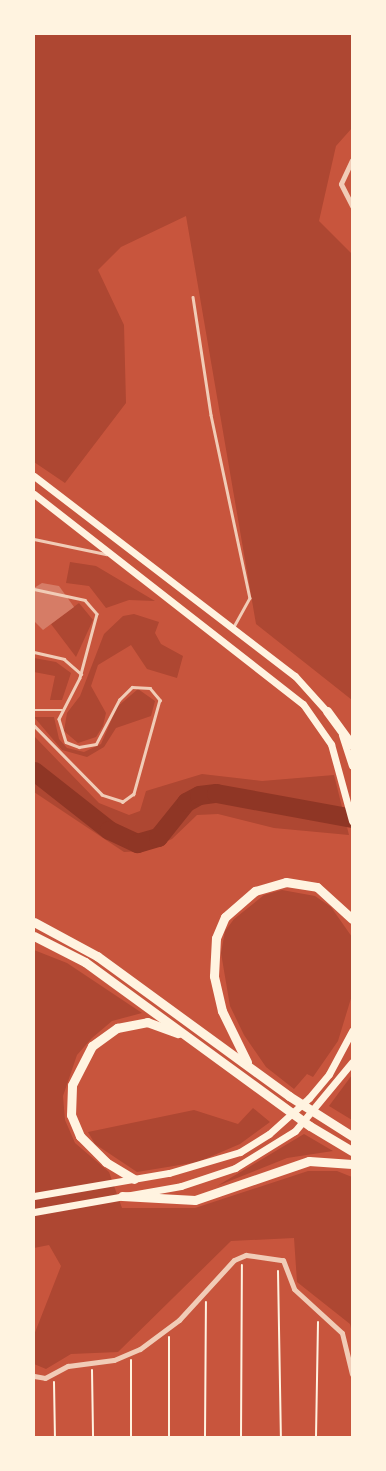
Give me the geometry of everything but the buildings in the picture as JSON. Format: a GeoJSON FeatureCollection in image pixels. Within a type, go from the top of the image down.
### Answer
{"type":"FeatureCollection","features":[{"type":"Feature","properties":{"kind":"highway"},"geometry":{"type":"LineString","coordinates":[[328,711],[352,745]]}},
{"type":"Feature","properties":{"kind":"highway"},"geometry":{"type":"LineString","coordinates":[[248,1065],[222,1011],[214,976],[216,938],[225,918],[255,891],[286,882],[317,887],[352,918]]}},
{"type":"Feature","properties":{"kind":"highway"},"geometry":{"type":"LineString","coordinates":[[34,922],[97,956],[248,1065],[352,1136]]}},
{"type":"Feature","properties":{"kind":"highway"},"geometry":{"type":"LineString","coordinates":[[34,936],[85,962],[310,1126],[352,1151]]}},
{"type":"Feature","properties":{"kind":"highway"},"geometry":{"type":"LineString","coordinates":[[134,1179],[97,1155],[74,1126],[72,1085],[83,1058],[104,1035],[139,1022],[156,1024],[199,1044]]}},
{"type":"Feature","properties":{"kind":"highway"},"geometry":{"type":"LineString","coordinates":[[122,1196],[188,1201],[309,1161],[352,1164]]}},
{"type":"Feature","properties":{"kind":"main road"},"geometry":{"type":"LineString","coordinates":[[34,476],[305,684],[328,711],[352,765]]}},
{"type":"Feature","properties":{"kind":"main road"},"geometry":{"type":"LineString","coordinates":[[34,494],[303,704],[331,744],[352,821]]}},
{"type":"Feature","properties":{"kind":"main road"},"geometry":{"type":"LineString","coordinates":[[34,1196],[134,1179],[224,1159],[254,1145],[284,1122],[320,1085],[352,1031]]}},
{"type":"Feature","properties":{"kind":"main road"},"geometry":{"type":"LineString","coordinates":[[34,1212],[122,1196],[226,1172],[266,1153],[295,1131],[331,1093],[352,1062]]}},
{"type":"Feature","properties":{"kind":"street"},"geometry":{"type":"LineString","coordinates":[[352,160],[341,189],[352,206]]}},
{"type":"Feature","properties":{"kind":"street"},"geometry":{"type":"LineString","coordinates":[[34,1376],[54,1375],[68,1366],[132,1354],[169,1328],[242,1256],[278,1256],[283,1260],[294,1289],[342,1333],[352,1374]]}},
{"type":"Feature","properties":{"kind":"lane"},"geometry":{"type":"LineString","coordinates":[[193,296],[212,415],[250,598],[233,628]]}},
{"type":"Feature","properties":{"kind":"lane"},"geometry":{"type":"LineString","coordinates":[[34,539],[113,555]]}},
{"type":"Feature","properties":{"kind":"lane"},"geometry":{"type":"LineString","coordinates":[[34,589],[85,600],[96,611],[97,624],[81,674],[62,710],[61,735],[73,745],[88,747],[101,738],[113,708],[128,690],[143,685],[159,696],[134,794],[128,800],[116,801],[102,795],[34,726]]}},
{"type":"Feature","properties":{"kind":"lane"},"geometry":{"type":"LineString","coordinates":[[34,652],[64,659],[81,674]]}},
{"type":"Feature","properties":{"kind":"lane"},"geometry":{"type":"LineString","coordinates":[[34,710],[62,710]]}},
{"type":"Feature","properties":{"kind":"path"},"geometry":{"type":"LineString","coordinates":[[242,1256],[242,1437]]}},
{"type":"Feature","properties":{"kind":"path"},"geometry":{"type":"LineString","coordinates":[[278,1256],[281,1437]]}},
{"type":"Feature","properties":{"kind":"path"},"geometry":{"type":"LineString","coordinates":[[205,1437],[206,1290]]}},
{"type":"Feature","properties":{"kind":"path"},"geometry":{"type":"LineString","coordinates":[[316,1437],[318,1310]]}},
{"type":"Feature","properties":{"kind":"path"},"geometry":{"type":"LineString","coordinates":[[169,1328],[169,1437]]}},
{"type":"Feature","properties":{"kind":"path"},"geometry":{"type":"LineString","coordinates":[[131,1437],[132,1354]]}},
{"type":"Feature","properties":{"kind":"path"},"geometry":{"type":"LineString","coordinates":[[92,1363],[93,1437]]}},
{"type":"Feature","properties":{"kind":"path"},"geometry":{"type":"LineString","coordinates":[[54,1375],[55,1437]]}},
{"type":"Feature","properties":{"kind":"shaded area"},"geometry":{"type":"Polygon","coordinates":[[[34,34],[352,34],[352,128],[336,146],[319,221],[352,254],[352,700],[256,624],[186,216],[121,247],[98,270],[124,325],[126,403],[65,483],[34,462],[34,34]]]}},
{"type":"Feature","properties":{"kind":"shaded area"},"geometry":{"type":"Polygon","coordinates":[[[70,562],[96,566],[155,601],[129,600],[106,608],[89,586],[66,583],[70,562]]]}},
{"type":"Feature","properties":{"kind":"shaded area"},"geometry":{"type":"Polygon","coordinates":[[[79,603],[93,620],[76,657],[51,624],[79,603]]]}},
{"type":"Feature","properties":{"kind":"shaded area"},"geometry":{"type":"Polygon","coordinates":[[[134,614],[159,622],[155,633],[161,644],[183,656],[177,678],[147,669],[131,645],[98,665],[91,686],[106,713],[103,726],[96,737],[78,743],[64,731],[67,713],[80,696],[104,634],[123,616],[134,614]]]}},
{"type":"Feature","properties":{"kind":"shaded area"},"geometry":{"type":"Polygon","coordinates":[[[34,658],[56,662],[71,673],[62,700],[50,700],[55,676],[34,672],[34,658]]]}},
{"type":"Feature","properties":{"kind":"shaded area"},"geometry":{"type":"Polygon","coordinates":[[[138,689],[155,701],[151,716],[116,728],[104,747],[87,757],[62,750],[34,717],[54,717],[59,739],[67,748],[84,752],[101,744],[117,707],[138,689]]]}},
{"type":"Feature","properties":{"kind":"shaded area"},"geometry":{"type":"Polygon","coordinates":[[[34,736],[99,803],[129,815],[140,811],[146,791],[202,774],[262,781],[334,775],[349,835],[274,828],[218,814],[197,815],[172,839],[145,851],[124,852],[34,792],[34,736]]]}},
{"type":"Feature","properties":{"kind":"shaded area"},"geometry":{"type":"Polygon","coordinates":[[[282,890],[315,896],[331,907],[352,937],[352,995],[338,1041],[313,1077],[307,1074],[294,1089],[266,1067],[244,1035],[230,1006],[221,953],[225,931],[234,919],[264,895],[282,890]]]}},
{"type":"Feature","properties":{"kind":"shaded area"},"geometry":{"type":"Polygon","coordinates":[[[34,950],[67,963],[142,1013],[112,1021],[92,1038],[77,1055],[63,1096],[65,1120],[75,1143],[109,1172],[122,1208],[195,1208],[308,1171],[337,1171],[352,1177],[352,1332],[350,1324],[297,1282],[294,1238],[231,1241],[118,1352],[71,1354],[46,1369],[34,1364],[34,1335],[61,1266],[49,1245],[34,1248],[34,950]]]}},
{"type":"Feature","properties":{"kind":"shaded area"},"geometry":{"type":"Polygon","coordinates":[[[352,1075],[352,1120],[329,1106],[352,1075]]]}},
{"type":"Feature","properties":{"kind":"shaded area"},"geometry":{"type":"Polygon","coordinates":[[[253,1108],[270,1122],[240,1144],[198,1162],[137,1172],[95,1144],[88,1132],[194,1110],[238,1124],[253,1108]]]}},
{"type":"Feature","properties":{"kind":"shaded area"},"geometry":{"type":"Polygon","coordinates":[[[304,1134],[333,1151],[287,1158],[217,1186],[304,1134]]]}},
{"type":"Feature","properties":{"kind":"waterway"},"geometry":{"type":"LineString","coordinates":[[34,771],[109,830],[137,843],[158,837],[186,802],[199,795],[216,793],[352,818]]}}]}
